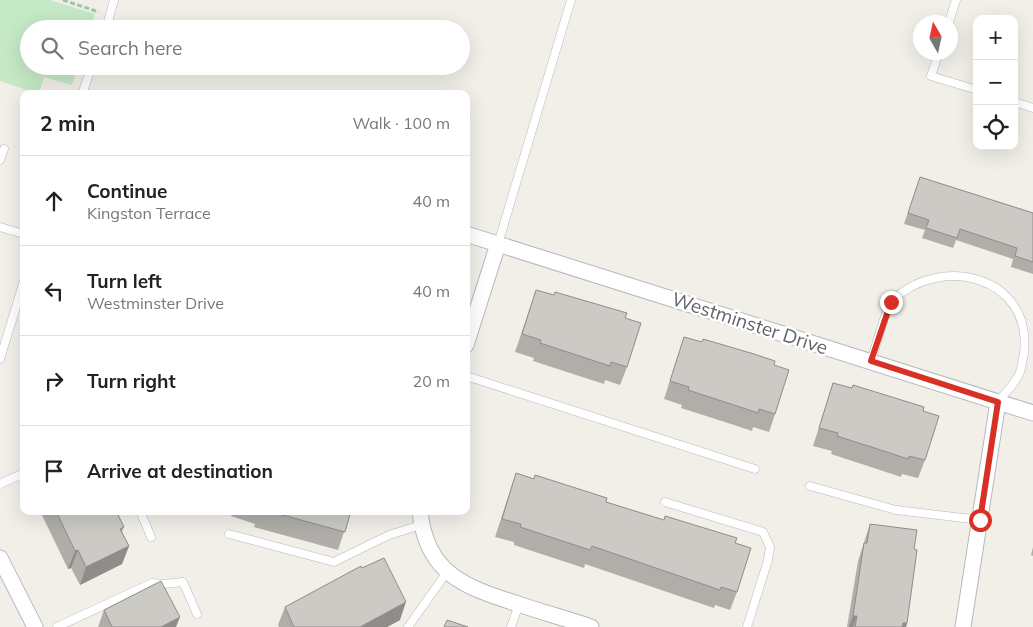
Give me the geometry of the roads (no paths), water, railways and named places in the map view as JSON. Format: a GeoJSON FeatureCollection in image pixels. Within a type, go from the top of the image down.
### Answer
{"type":"FeatureCollection","features":[{"type":"Feature","properties":{"kind":"street","name":"Westminster Drive"},"geometry":{"type":"LineString","coordinates":[[470,235],[1033,413]]}},
{"type":"Feature","properties":{"kind":"street"},"geometry":{"type":"LineString","coordinates":[[470,332],[498,244]]}},
{"type":"Feature","properties":{"kind":"street"},"geometry":{"type":"LineString","coordinates":[[963,627],[998,402]]}},
{"type":"Feature","properties":{"kind":"street"},"geometry":{"type":"LineString","coordinates":[[420,518],[427,543],[447,572],[466,586],[582,626]]}},
{"type":"Feature","properties":{"kind":"street"},"geometry":{"type":"LineString","coordinates":[[0,558],[35,627]]}},
{"type":"Feature","properties":{"kind":"lane"},"geometry":{"type":"LineString","coordinates":[[109,20],[114,0]]}},
{"type":"Feature","properties":{"kind":"lane"},"geometry":{"type":"LineString","coordinates":[[498,244],[571,0]]}},
{"type":"Feature","properties":{"kind":"lane"},"geometry":{"type":"LineString","coordinates":[[951,15],[956,0]]}},
{"type":"Feature","properties":{"kind":"lane"},"geometry":{"type":"LineString","coordinates":[[936,60],[931,76],[973,89]]}},
{"type":"Feature","properties":{"kind":"lane"},"geometry":{"type":"LineString","coordinates":[[83,90],[89,75]]}},
{"type":"Feature","properties":{"kind":"lane"},"geometry":{"type":"LineString","coordinates":[[1018,103],[1033,108]]}},
{"type":"Feature","properties":{"kind":"lane"},"geometry":{"type":"LineString","coordinates":[[0,160],[4,149]]}},
{"type":"Feature","properties":{"kind":"lane"},"geometry":{"type":"LineString","coordinates":[[0,227],[20,233]]}},
{"type":"Feature","properties":{"kind":"lane"},"geometry":{"type":"LineString","coordinates":[[871,361],[891,302],[914,284],[947,276],[972,276],[1003,288],[1022,312],[1026,340],[1018,377],[998,402]]}},
{"type":"Feature","properties":{"kind":"lane"},"geometry":{"type":"LineString","coordinates":[[0,359],[20,294]]}},
{"type":"Feature","properties":{"kind":"lane"},"geometry":{"type":"LineString","coordinates":[[470,377],[755,469]]}},
{"type":"Feature","properties":{"kind":"lane"},"geometry":{"type":"LineString","coordinates":[[0,484],[20,475]]}},
{"type":"Feature","properties":{"kind":"lane"},"geometry":{"type":"LineString","coordinates":[[810,486],[896,510],[980,520]]}},
{"type":"Feature","properties":{"kind":"lane"},"geometry":{"type":"LineString","coordinates":[[666,502],[763,532],[770,546],[768,560],[747,627]]}},
{"type":"Feature","properties":{"kind":"lane"},"geometry":{"type":"LineString","coordinates":[[142,515],[151,537]]}},
{"type":"Feature","properties":{"kind":"lane"},"geometry":{"type":"LineString","coordinates":[[229,534],[334,562],[420,518]]}},
{"type":"Feature","properties":{"kind":"lane"},"geometry":{"type":"LineString","coordinates":[[408,627],[447,572]]}},
{"type":"Feature","properties":{"kind":"lane"},"geometry":{"type":"LineString","coordinates":[[57,627],[152,583],[183,582],[197,614]]}},
{"type":"Feature","properties":{"kind":"lane"},"geometry":{"type":"LineString","coordinates":[[511,627],[519,604]]}}]}
